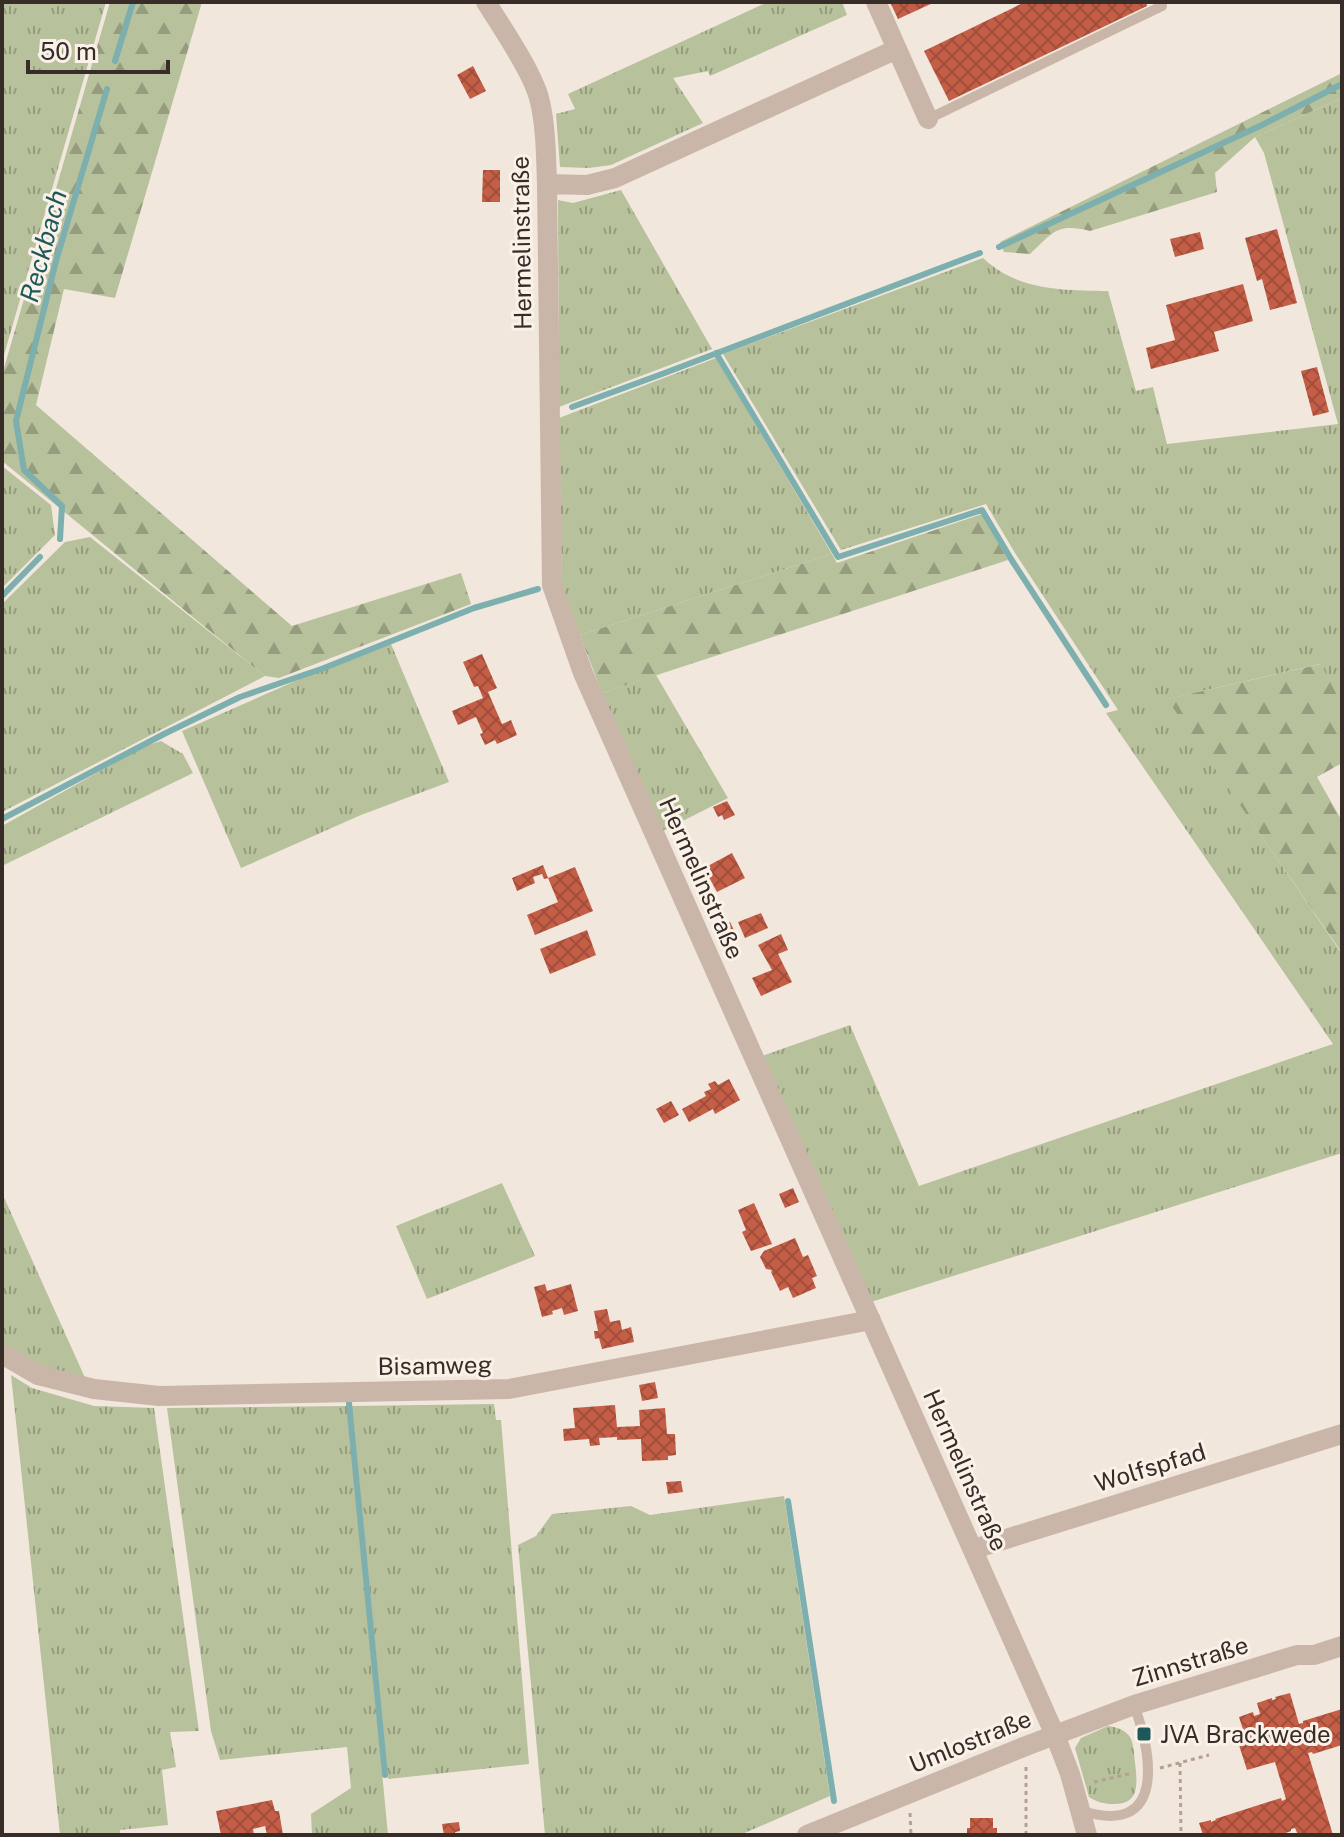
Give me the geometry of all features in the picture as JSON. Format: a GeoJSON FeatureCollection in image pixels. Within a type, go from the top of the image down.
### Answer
{"type":"FeatureCollection","features":[{"type":"Feature","properties":{"kind":"street","name":"Hermelinstraße"},"geometry":{"type":"LineString","coordinates":[[486,2],[540,99],[544,127],[552,585],[583,673],[1055,1735]]}},
{"type":"Feature","properties":{"kind":"street"},"geometry":{"type":"LineString","coordinates":[[876,2],[928,119]]}},
{"type":"Feature","properties":{"kind":"street"},"geometry":{"type":"LineString","coordinates":[[547,184],[587,185],[615,178],[897,49]]}},
{"type":"Feature","properties":{"kind":"street","name":"Bisamweg"},"geometry":{"type":"LineString","coordinates":[[2,1354],[38,1375],[94,1389],[159,1396],[509,1389],[871,1320]]}},
{"type":"Feature","properties":{"kind":"street","name":"Wolfspfad"},"geometry":{"type":"LineString","coordinates":[[974,1549],[1342,1434]]}},
{"type":"Feature","properties":{"kind":"street","name":"Zinnstraße"},"geometry":{"type":"LineString","coordinates":[[1055,1735],[1134,1705],[1297,1655],[1314,1655],[1342,1646]]}},
{"type":"Feature","properties":{"kind":"street","name":"Umlostraße"},"geometry":{"type":"LineString","coordinates":[[807,1835],[1055,1735],[1082,1811],[1087,1835]]}},
{"type":"Feature","properties":{"kind":"lane"},"geometry":{"type":"LineString","coordinates":[[928,119],[1162,6],[1161,2]]}},
{"type":"Feature","properties":{"kind":"lane"},"geometry":{"type":"LineString","coordinates":[[1082,1811],[1115,1819],[1132,1814],[1142,1803],[1147,1790],[1148,1771],[1144,1734],[1134,1705]]}},
{"type":"Feature","properties":{"kind":"path"},"geometry":{"type":"LineString","coordinates":[[1026,1746],[1026,1835]]}},
{"type":"Feature","properties":{"kind":"path"},"geometry":{"type":"LineString","coordinates":[[1180,1763],[1181,1835]]}},
{"type":"Feature","properties":{"kind":"green space"},"geometry":{"type":"Polygon","coordinates":[[[2,2],[106,2],[2,362],[2,2]]]}},
{"type":"Feature","properties":{"kind":"green space"},"geometry":{"type":"Polygon","coordinates":[[[110,2],[202,2],[115,298],[64,289],[36,405],[292,626],[461,573],[471,604],[279,678],[265,676],[2,461],[2,375],[110,2]]]}},
{"type":"Feature","properties":{"kind":"green space"},"geometry":{"type":"Polygon","coordinates":[[[768,2],[842,2],[847,15],[710,76],[708,71],[673,78],[703,123],[611,165],[560,167],[556,114],[575,109],[568,94],[768,2]]]}},
{"type":"Feature","properties":{"kind":"green space"},"geometry":{"type":"Polygon","coordinates":[[[1342,73],[1342,98],[1255,137],[1215,173],[1217,192],[1090,231],[1062,229],[1030,254],[1004,252],[1000,242],[1342,73]]]}},
{"type":"Feature","properties":{"kind":"green space"},"geometry":{"type":"Polygon","coordinates":[[[1342,98],[1342,705],[1320,664],[1168,699],[1342,954],[1342,1153],[871,1302],[762,1056],[850,1025],[919,1186],[1333,1044],[1106,713],[1118,710],[986,504],[841,550],[723,354],[983,258],[997,269],[1026,283],[1057,289],[1108,291],[1136,391],[1153,387],[1167,444],[1338,424],[1264,153],[1255,137],[1342,98]]]}},
{"type":"Feature","properties":{"kind":"green space"},"geometry":{"type":"Polygon","coordinates":[[[621,190],[712,349],[559,407],[558,200],[573,203],[621,190]]]}},
{"type":"Feature","properties":{"kind":"green space"},"geometry":{"type":"Polygon","coordinates":[[[716,358],[832,554],[580,635],[562,592],[559,418],[716,358]]]}},
{"type":"Feature","properties":{"kind":"green space"},"geometry":{"type":"Polygon","coordinates":[[[2,466],[51,505],[55,535],[2,588],[2,466]]]}},
{"type":"Feature","properties":{"kind":"green space"},"geometry":{"type":"Polygon","coordinates":[[[982,514],[1008,560],[602,693],[580,635],[832,554],[837,563],[982,514]]]}},
{"type":"Feature","properties":{"kind":"green space"},"geometry":{"type":"Polygon","coordinates":[[[90,537],[265,676],[2,812],[2,604],[65,542],[90,537]]]}},
{"type":"Feature","properties":{"kind":"green space"},"geometry":{"type":"Polygon","coordinates":[[[391,644],[449,782],[361,815],[241,868],[182,731],[300,679],[391,644]]]}},
{"type":"Feature","properties":{"kind":"green space"},"geometry":{"type":"Polygon","coordinates":[[[1321,664],[1342,705],[1342,763],[1317,777],[1342,821],[1342,953],[1167,699],[1321,664]]]}},
{"type":"Feature","properties":{"kind":"green space"},"geometry":{"type":"Polygon","coordinates":[[[656,675],[728,798],[663,831],[602,693],[656,675]]]}},
{"type":"Feature","properties":{"kind":"green space"},"geometry":{"type":"Polygon","coordinates":[[[161,741],[183,754],[193,773],[2,866],[2,826],[145,746],[161,741]]]}},
{"type":"Feature","properties":{"kind":"green space"},"geometry":{"type":"Polygon","coordinates":[[[502,1183],[535,1256],[427,1299],[396,1226],[502,1183]]]}},
{"type":"Feature","properties":{"kind":"green space"},"geometry":{"type":"Polygon","coordinates":[[[2,1193],[86,1380],[36,1366],[2,1346],[2,1193]]]}},
{"type":"Feature","properties":{"kind":"green space"},"geometry":{"type":"Polygon","coordinates":[[[11,1375],[32,1388],[94,1406],[154,1408],[199,1731],[170,1732],[176,1767],[162,1770],[168,1825],[120,1830],[120,1835],[60,1835],[11,1375]]]}},
{"type":"Feature","properties":{"kind":"green space"},"geometry":{"type":"Polygon","coordinates":[[[494,1404],[496,1420],[501,1420],[529,1764],[388,1779],[352,1406],[494,1404]]]}},
{"type":"Feature","properties":{"kind":"green space"},"geometry":{"type":"Polygon","coordinates":[[[347,1406],[388,1835],[312,1835],[311,1814],[351,1788],[347,1747],[220,1760],[211,1731],[167,1408],[347,1406]]]}},
{"type":"Feature","properties":{"kind":"green space"},"geometry":{"type":"Polygon","coordinates":[[[784,1496],[830,1796],[740,1835],[545,1835],[518,1545],[536,1536],[552,1514],[631,1506],[650,1515],[784,1496]]]}},
{"type":"Feature","properties":{"kind":"green space"},"geometry":{"type":"Polygon","coordinates":[[[1108,1726],[1126,1732],[1133,1746],[1135,1791],[1129,1801],[1122,1803],[1104,1803],[1089,1797],[1075,1748],[1081,1738],[1108,1726]]]}},
{"type":"Feature","properties":{"kind":"building"},"geometry":{"type":"Polygon","coordinates":[[[890,2],[935,2],[898,19],[890,2]]]}},
{"type":"Feature","properties":{"kind":"building"},"geometry":{"type":"Polygon","coordinates":[[[1025,2],[1146,2],[1147,6],[949,101],[924,51],[1025,2]]]}},
{"type":"Feature","properties":{"kind":"building"},"geometry":{"type":"Polygon","coordinates":[[[473,66],[486,91],[470,99],[457,75],[473,66]]]}},
{"type":"Feature","properties":{"kind":"building"},"geometry":{"type":"Polygon","coordinates":[[[483,170],[500,170],[500,202],[482,202],[483,170]]]}},
{"type":"Feature","properties":{"kind":"building"},"geometry":{"type":"Polygon","coordinates":[[[1277,229],[1297,303],[1270,310],[1262,279],[1257,281],[1245,238],[1277,229]]]}},
{"type":"Feature","properties":{"kind":"building"},"geometry":{"type":"Polygon","coordinates":[[[1200,232],[1204,249],[1175,257],[1170,239],[1200,232]]]}},
{"type":"Feature","properties":{"kind":"building"},"geometry":{"type":"Polygon","coordinates":[[[1243,284],[1253,321],[1214,332],[1219,351],[1151,369],[1146,348],[1175,340],[1166,305],[1243,284]]]}},
{"type":"Feature","properties":{"kind":"building"},"geometry":{"type":"Polygon","coordinates":[[[1317,367],[1329,412],[1313,416],[1301,371],[1317,367]]]}},
{"type":"Feature","properties":{"kind":"building"},"geometry":{"type":"Polygon","coordinates":[[[482,654],[497,688],[488,692],[502,724],[511,720],[517,735],[497,744],[495,740],[485,745],[476,717],[458,725],[452,711],[483,698],[478,686],[474,687],[463,662],[482,654]]]}},
{"type":"Feature","properties":{"kind":"building"},"geometry":{"type":"Polygon","coordinates":[[[727,801],[735,815],[724,820],[722,815],[718,817],[713,807],[727,801]]]}},
{"type":"Feature","properties":{"kind":"building"},"geometry":{"type":"Polygon","coordinates":[[[732,853],[745,878],[717,892],[704,868],[732,853]]]}},
{"type":"Feature","properties":{"kind":"building"},"geometry":{"type":"Polygon","coordinates":[[[543,865],[548,878],[544,879],[542,874],[533,877],[535,883],[517,891],[512,878],[543,865]]]}},
{"type":"Feature","properties":{"kind":"building"},"geometry":{"type":"Polygon","coordinates":[[[575,867],[593,911],[535,935],[527,915],[558,902],[548,878],[575,867]]]}},
{"type":"Feature","properties":{"kind":"building"},"geometry":{"type":"Polygon","coordinates":[[[761,913],[768,928],[745,938],[738,922],[761,913]]]}},
{"type":"Feature","properties":{"kind":"building"},"geometry":{"type":"Polygon","coordinates":[[[730,922],[735,932],[723,939],[718,929],[730,922]]]}},
{"type":"Feature","properties":{"kind":"building"},"geometry":{"type":"Polygon","coordinates":[[[587,930],[596,955],[550,974],[540,949],[587,930]]]}},
{"type":"Feature","properties":{"kind":"building"},"geometry":{"type":"Polygon","coordinates":[[[781,934],[788,950],[778,954],[792,982],[761,996],[752,978],[772,970],[758,945],[781,934]]]}},
{"type":"Feature","properties":{"kind":"building"},"geometry":{"type":"Polygon","coordinates":[[[729,1079],[740,1100],[715,1114],[713,1109],[689,1122],[682,1109],[706,1096],[704,1092],[711,1089],[708,1084],[715,1081],[718,1085],[729,1079]]]}},
{"type":"Feature","properties":{"kind":"building"},"geometry":{"type":"Polygon","coordinates":[[[671,1101],[679,1115],[664,1123],[656,1109],[671,1101]]]}},
{"type":"Feature","properties":{"kind":"building"},"geometry":{"type":"Polygon","coordinates":[[[793,1188],[799,1202],[785,1208],[779,1194],[793,1188]]]}},
{"type":"Feature","properties":{"kind":"building"},"geometry":{"type":"Polygon","coordinates":[[[754,1203],[772,1244],[751,1251],[742,1232],[746,1230],[738,1210],[754,1203]]]}},
{"type":"Feature","properties":{"kind":"building"},"geometry":{"type":"Polygon","coordinates":[[[795,1238],[803,1257],[808,1255],[817,1276],[812,1278],[816,1288],[793,1298],[788,1287],[780,1291],[772,1270],[766,1269],[760,1257],[764,1251],[795,1238]]]}},
{"type":"Feature","properties":{"kind":"building"},"geometry":{"type":"Polygon","coordinates":[[[545,1284],[547,1291],[571,1284],[578,1311],[564,1315],[562,1308],[542,1317],[534,1287],[545,1284]]]}},
{"type":"Feature","properties":{"kind":"building"},"geometry":{"type":"Polygon","coordinates":[[[607,1309],[610,1322],[620,1320],[622,1330],[631,1327],[634,1342],[602,1349],[599,1338],[595,1339],[594,1331],[598,1331],[594,1311],[607,1309]]]}},
{"type":"Feature","properties":{"kind":"building"},"geometry":{"type":"Polygon","coordinates":[[[655,1382],[658,1398],[642,1401],[639,1385],[655,1382]]]}},
{"type":"Feature","properties":{"kind":"building"},"geometry":{"type":"Polygon","coordinates":[[[615,1405],[617,1427],[640,1426],[639,1410],[665,1408],[667,1434],[675,1434],[676,1455],[668,1456],[668,1460],[642,1461],[641,1439],[599,1438],[600,1445],[590,1446],[589,1439],[564,1441],[563,1429],[575,1428],[573,1408],[615,1405]]]}},
{"type":"Feature","properties":{"kind":"building"},"geometry":{"type":"Polygon","coordinates":[[[681,1481],[683,1492],[668,1494],[666,1482],[681,1481]]]}},
{"type":"Feature","properties":{"kind":"building"},"geometry":{"type":"Polygon","coordinates":[[[1290,1693],[1299,1724],[1342,1709],[1342,1745],[1308,1753],[1333,1835],[1298,1835],[1295,1828],[1280,1835],[1203,1835],[1199,1823],[1286,1799],[1275,1762],[1247,1770],[1239,1745],[1247,1742],[1239,1717],[1253,1712],[1254,1716],[1260,1714],[1257,1703],[1290,1693]]]}},
{"type":"Feature","properties":{"kind":"building"},"geometry":{"type":"Polygon","coordinates":[[[272,1800],[275,1811],[279,1811],[283,1835],[267,1835],[265,1826],[253,1829],[254,1835],[221,1835],[216,1811],[272,1800]]]}},
{"type":"Feature","properties":{"kind":"building"},"geometry":{"type":"Polygon","coordinates":[[[970,1818],[993,1818],[997,1835],[967,1835],[970,1818]]]}},
{"type":"Feature","properties":{"kind":"building"},"geometry":{"type":"Polygon","coordinates":[[[459,1822],[460,1831],[455,1832],[456,1835],[444,1835],[442,1824],[459,1822]]]}},
{"type":"Feature","properties":{"kind":"waterway","name":"Reckbach"},"geometry":{"type":"LineString","coordinates":[[115,61],[133,2]]}},
{"type":"Feature","properties":{"kind":"waterway"},"geometry":{"type":"LineString","coordinates":[[999,247],[1262,125],[1342,84]]}},
{"type":"Feature","properties":{"kind":"waterway","name":"Reckbach"},"geometry":{"type":"LineString","coordinates":[[60,539],[62,506],[24,470],[16,421],[56,261],[107,89]]}},
{"type":"Feature","properties":{"kind":"waterway"},"geometry":{"type":"LineString","coordinates":[[572,407],[980,253]]}},
{"type":"Feature","properties":{"kind":"waterway"},"geometry":{"type":"LineString","coordinates":[[716,353],[838,557],[982,510],[1106,705]]}},
{"type":"Feature","properties":{"kind":"waterway","name":"Reckbach"},"geometry":{"type":"LineString","coordinates":[[2,596],[40,557]]}},
{"type":"Feature","properties":{"kind":"waterway"},"geometry":{"type":"LineString","coordinates":[[2,819],[240,697],[324,668],[474,608],[538,589]]}},
{"type":"Feature","properties":{"kind":"waterway"},"geometry":{"type":"LineString","coordinates":[[349,1403],[385,1775]]}},
{"type":"Feature","properties":{"kind":"waterway"},"geometry":{"type":"LineString","coordinates":[[788,1501],[834,1801]]}},
{"type":"Feature","properties":{"kind":"place","name":"JVA Brackwede"},"geometry":{"type":"Point","coordinates":[1144,1734]}}]}
